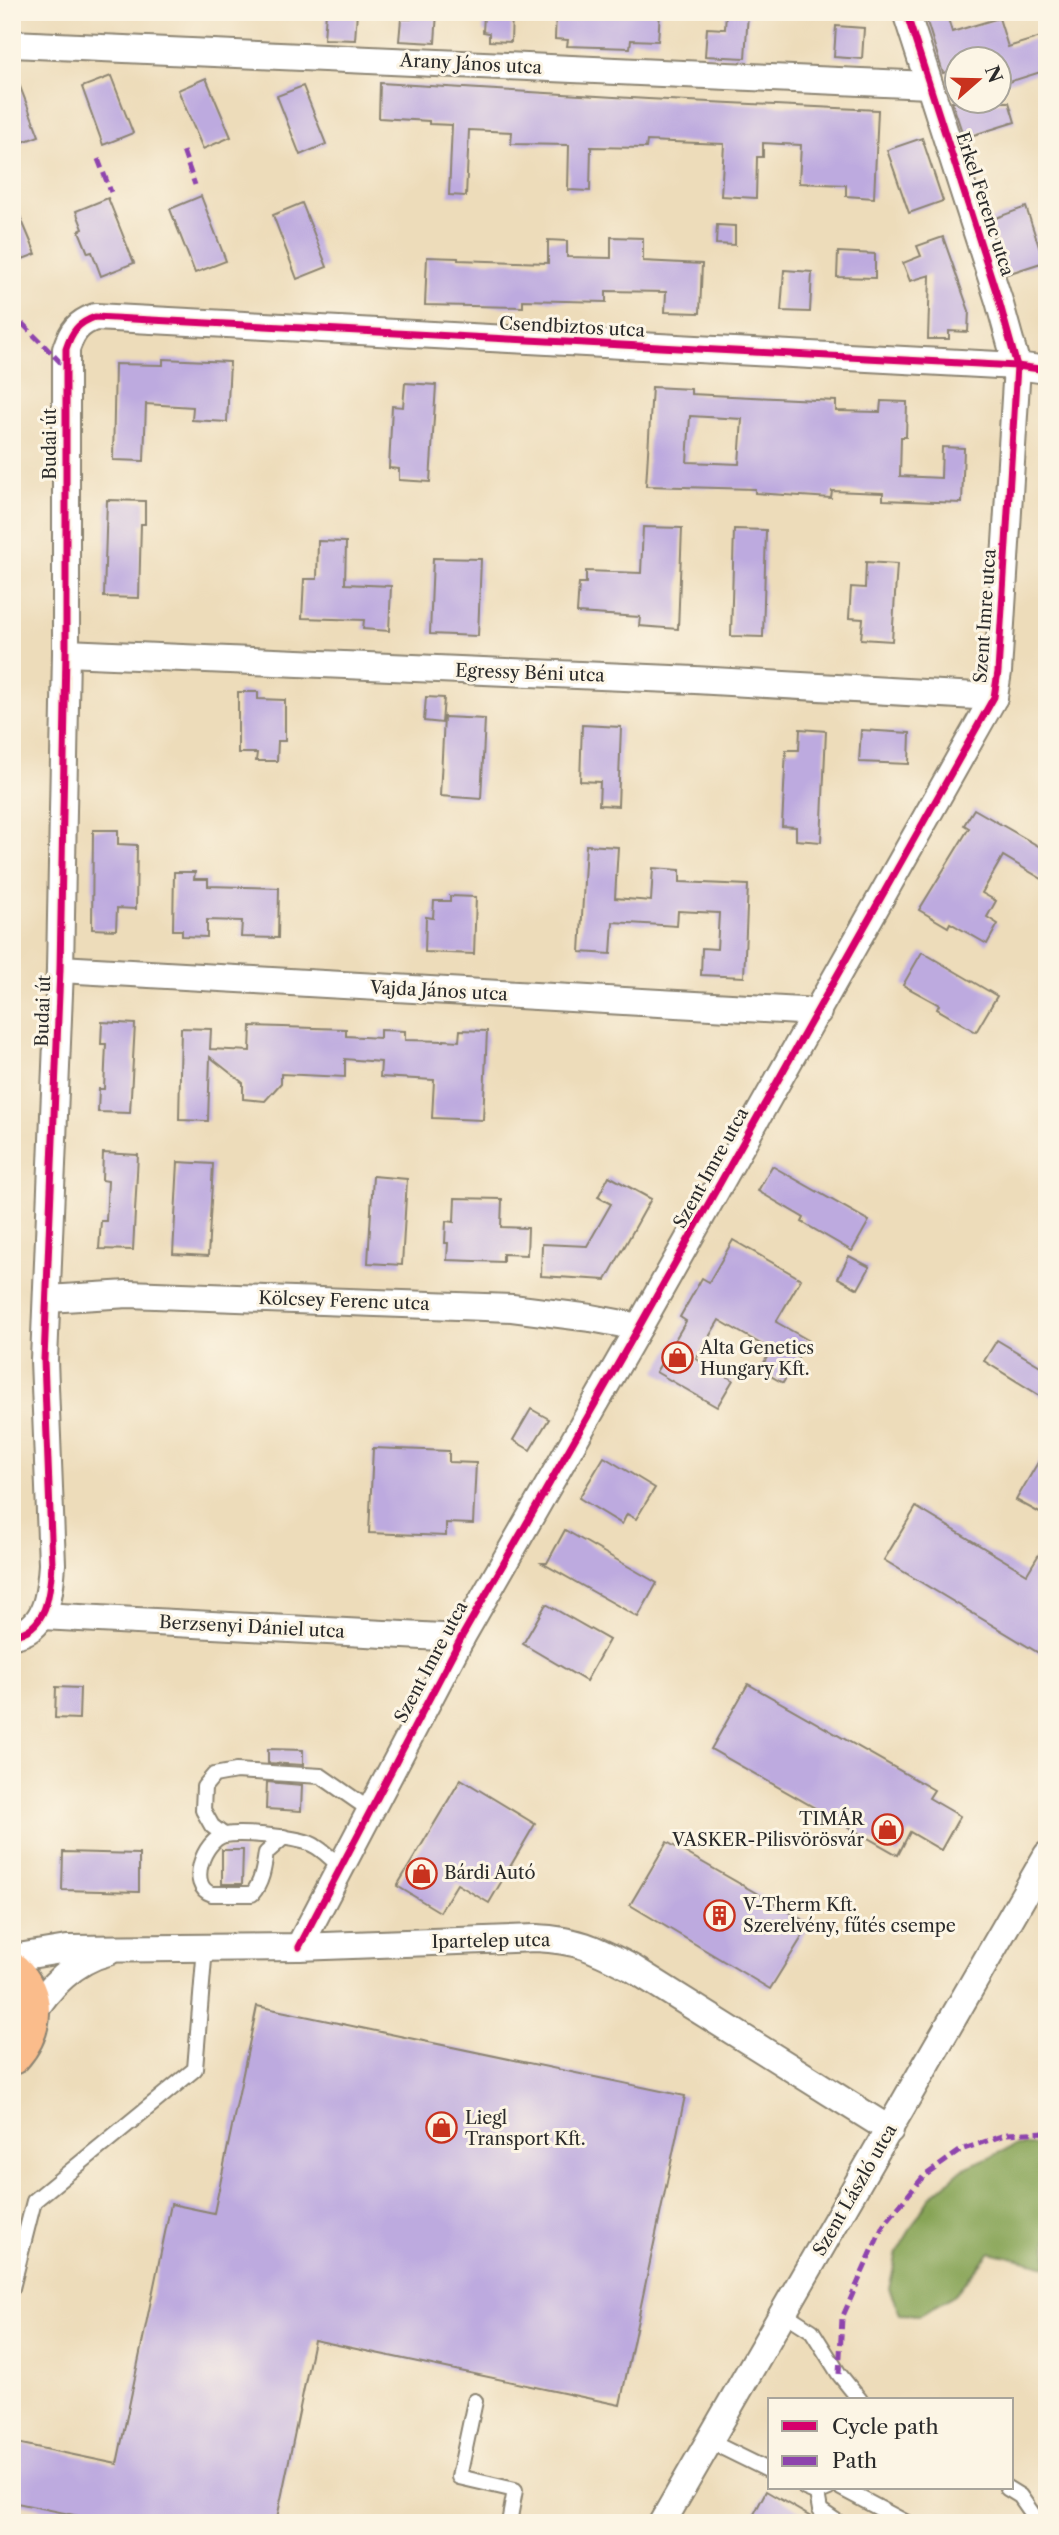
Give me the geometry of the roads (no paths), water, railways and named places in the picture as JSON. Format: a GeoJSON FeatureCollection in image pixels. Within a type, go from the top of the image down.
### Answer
{"type":"FeatureCollection","features":[{"type":"Feature","properties":{"kind":"main road"},"geometry":{"type":"LineString","coordinates":[[12,1972],[26,1990],[31,2016],[22,2043],[12,2055]]}},
{"type":"Feature","properties":{"kind":"street","name":"Erkel Ferenc utca"},"geometry":{"type":"LineString","coordinates":[[906,12],[999,301],[1017,366]]}},
{"type":"Feature","properties":{"kind":"street","name":"Arany János utca"},"geometry":{"type":"LineString","coordinates":[[12,44],[929,85]]}},
{"type":"Feature","properties":{"kind":"street","name":"Csendbiztos utca"},"geometry":{"type":"LineString","coordinates":[[95,317],[1017,366],[1047,370]]}},
{"type":"Feature","properties":{"kind":"street","name":"Budai út"},"geometry":{"type":"LineString","coordinates":[[43,1616],[50,1594],[52,1563],[44,1360],[60,969],[66,653],[65,368],[66,349],[71,334],[81,322],[95,317]]}},
{"type":"Feature","properties":{"kind":"street","name":"Szent Imre utca"},"geometry":{"type":"LineString","coordinates":[[299,1947],[461,1637],[994,697],[998,672],[1017,366]]}},
{"type":"Feature","properties":{"kind":"street","name":"Egressy Béni utca"},"geometry":{"type":"LineString","coordinates":[[66,653],[695,680],[994,697]]}},
{"type":"Feature","properties":{"kind":"street","name":"Vajda János utca"},"geometry":{"type":"LineString","coordinates":[[60,969],[817,1012]]}},
{"type":"Feature","properties":{"kind":"street","name":"Kölcsey Ferenc utca"},"geometry":{"type":"LineString","coordinates":[[48,1299],[128,1294],[499,1307],[591,1318],[639,1327]]}},
{"type":"Feature","properties":{"kind":"street"},"geometry":{"type":"LineString","coordinates":[[12,1635],[32,1628],[43,1616]]}},
{"type":"Feature","properties":{"kind":"street","name":"Berzsenyi Dániel utca"},"geometry":{"type":"LineString","coordinates":[[43,1616],[461,1637]]}},
{"type":"Feature","properties":{"kind":"street","name":"Szent László utca"},"geometry":{"type":"LineString","coordinates":[[662,2523],[1047,1855]]}},
{"type":"Feature","properties":{"kind":"street","name":"Ipartelep utca"},"geometry":{"type":"LineString","coordinates":[[12,1958],[67,1949],[299,1947],[567,1939],[594,1948],[632,1968],[890,2130]]}},
{"type":"Feature","properties":{"kind":"street"},"geometry":{"type":"LineString","coordinates":[[31,2016],[64,1974],[102,1953],[122,1948]]}},
{"type":"Feature","properties":{"kind":"lane"},"geometry":{"type":"LineString","coordinates":[[224,1835],[212,1826],[203,1810],[204,1787],[214,1775],[236,1771],[321,1776],[370,1810]]}},
{"type":"Feature","properties":{"kind":"lane"},"geometry":{"type":"LineString","coordinates":[[284,1837],[266,1853],[264,1869],[257,1889],[252,1894],[206,1892],[201,1883],[201,1860],[211,1843],[224,1835],[284,1837],[295,1838],[315,1845],[341,1866]]}},
{"type":"Feature","properties":{"kind":"lane"},"geometry":{"type":"LineString","coordinates":[[12,2288],[33,2201],[195,2069],[205,1947]]}},
{"type":"Feature","properties":{"kind":"lane"},"geometry":{"type":"LineString","coordinates":[[784,2313],[811,2331],[858,2398]]}},
{"type":"Feature","properties":{"kind":"lane"},"geometry":{"type":"LineString","coordinates":[[475,2402],[459,2477],[515,2490],[509,2523]]}},
{"type":"Feature","properties":{"kind":"lane"},"geometry":{"type":"LineString","coordinates":[[709,2441],[768,2470]]}},
{"type":"Feature","properties":{"kind":"lane"},"geometry":{"type":"LineString","coordinates":[[817,2490],[820,2510],[839,2523]]}},
{"type":"Feature","properties":{"kind":"lane"},"geometry":{"type":"LineString","coordinates":[[845,2490],[907,2523]]}},
{"type":"Feature","properties":{"kind":"lane"},"geometry":{"type":"LineString","coordinates":[[1010,2490],[1020,2496],[1039,2523]]}},
{"type":"Feature","properties":{"kind":"place","name":"Alta Genetics Hungary Kft."},"geometry":{"type":"Point","coordinates":[677,1358]}},
{"type":"Feature","properties":{"kind":"place","name":"TIMÁR VASKER-Pilisvörösvár"},"geometry":{"type":"Point","coordinates":[887,1829]}},
{"type":"Feature","properties":{"kind":"place","name":"Bárdi Autó"},"geometry":{"type":"Point","coordinates":[421,1873]}},
{"type":"Feature","properties":{"kind":"place","name":"V-Therm Kft. Szerelvény, fűtés csempe"},"geometry":{"type":"Point","coordinates":[720,1915]}},
{"type":"Feature","properties":{"kind":"place","name":"Liegl Transport Kft."},"geometry":{"type":"Point","coordinates":[442,2128]}}]}
